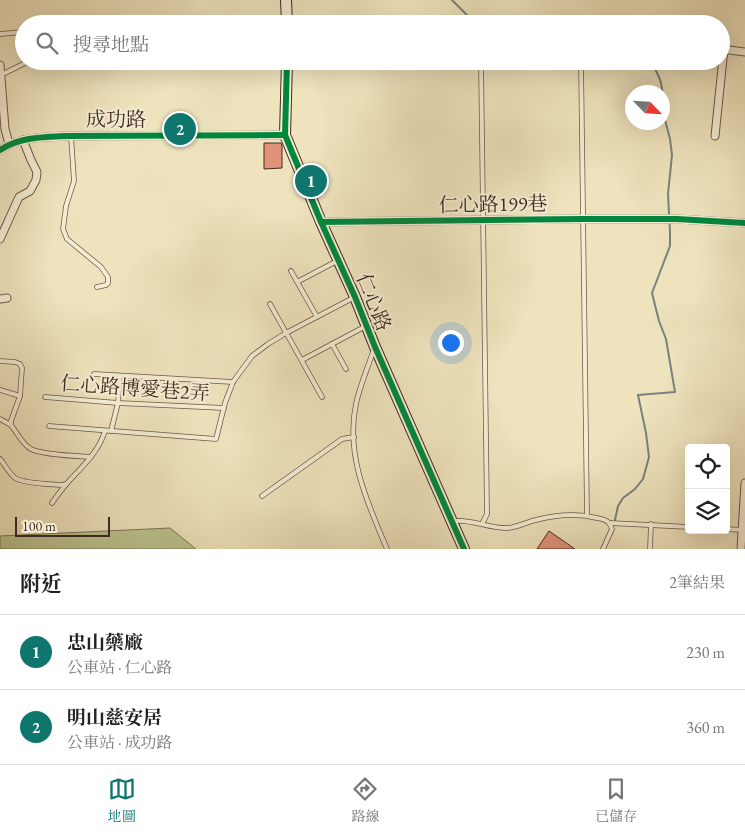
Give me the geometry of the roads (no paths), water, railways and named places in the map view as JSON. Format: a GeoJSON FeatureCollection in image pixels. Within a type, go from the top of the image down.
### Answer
{"type":"FeatureCollection","features":[{"type":"Feature","properties":{"kind":"street"},"geometry":{"type":"LineString","coordinates":[[286,0],[287,15]]}},
{"type":"Feature","properties":{"kind":"street"},"geometry":{"type":"LineString","coordinates":[[730,50],[745,52]]}},
{"type":"Feature","properties":{"kind":"street"},"geometry":{"type":"LineString","coordinates":[[0,65],[5,129],[9,144]]}},
{"type":"Feature","properties":{"kind":"street","name":"仁心路"},"geometry":{"type":"LineString","coordinates":[[287,70],[285,135],[321,222],[355,296],[375,347],[464,549]]}},
{"type":"Feature","properties":{"kind":"street"},"geometry":{"type":"LineString","coordinates":[[715,136],[721,70]]}},
{"type":"Feature","properties":{"kind":"street","name":"成功路"},"geometry":{"type":"LineString","coordinates":[[0,150],[9,144],[42,137],[285,135]]}},
{"type":"Feature","properties":{"kind":"street"},"geometry":{"type":"LineString","coordinates":[[0,239],[3,224],[19,196],[30,191],[36,180],[37,172],[30,160],[23,140]]}},
{"type":"Feature","properties":{"kind":"street","name":"仁心路199巷"},"geometry":{"type":"LineString","coordinates":[[321,222],[674,219],[745,224]]}},
{"type":"Feature","properties":{"kind":"street"},"geometry":{"type":"LineString","coordinates":[[741,549],[745,483]]}},
{"type":"Feature","properties":{"kind":"lane"},"geometry":{"type":"LineString","coordinates":[[0,34],[15,33]]}},
{"type":"Feature","properties":{"kind":"lane"},"geometry":{"type":"LineString","coordinates":[[1,75],[15,68]]}},
{"type":"Feature","properties":{"kind":"lane","name":"仁心路199巷"},"geometry":{"type":"LineString","coordinates":[[481,70],[487,514],[482,524]]}},
{"type":"Feature","properties":{"kind":"lane"},"geometry":{"type":"LineString","coordinates":[[581,70],[587,515]]}},
{"type":"Feature","properties":{"kind":"lane"},"geometry":{"type":"LineString","coordinates":[[70,136],[74,181],[66,206],[63,229],[68,238],[106,272],[108,283],[97,287]]}},
{"type":"Feature","properties":{"kind":"lane"},"geometry":{"type":"LineString","coordinates":[[297,282],[339,260]]}},
{"type":"Feature","properties":{"kind":"lane"},"geometry":{"type":"LineString","coordinates":[[291,271],[317,317]]}},
{"type":"Feature","properties":{"kind":"lane"},"geometry":{"type":"LineString","coordinates":[[49,426],[216,440],[233,382],[252,356],[286,333],[355,296]]}},
{"type":"Feature","properties":{"kind":"lane"},"geometry":{"type":"LineString","coordinates":[[270,304],[322,397]]}},
{"type":"Feature","properties":{"kind":"lane"},"geometry":{"type":"LineString","coordinates":[[302,360],[367,326]]}},
{"type":"Feature","properties":{"kind":"lane"},"geometry":{"type":"LineString","coordinates":[[332,344],[346,369]]}},
{"type":"Feature","properties":{"kind":"lane"},"geometry":{"type":"LineString","coordinates":[[375,347],[356,405],[353,429],[354,456],[368,504],[388,549]]}},
{"type":"Feature","properties":{"kind":"lane"},"geometry":{"type":"LineString","coordinates":[[0,361],[15,362],[20,364],[22,368],[20,396],[11,425]]}},
{"type":"Feature","properties":{"kind":"lane"},"geometry":{"type":"LineString","coordinates":[[94,374],[233,382]]}},
{"type":"Feature","properties":{"kind":"lane"},"geometry":{"type":"LineString","coordinates":[[111,431],[118,403],[120,376]]}},
{"type":"Feature","properties":{"kind":"lane"},"geometry":{"type":"LineString","coordinates":[[0,390],[20,396]]}},
{"type":"Feature","properties":{"kind":"lane","name":"仁心路博愛巷2弄"},"geometry":{"type":"LineString","coordinates":[[45,397],[118,403],[224,408]]}},
{"type":"Feature","properties":{"kind":"lane"},"geometry":{"type":"LineString","coordinates":[[0,419],[11,425],[31,449],[39,452],[91,457]]}},
{"type":"Feature","properties":{"kind":"lane"},"geometry":{"type":"LineString","coordinates":[[52,503],[91,457],[105,431]]}},
{"type":"Feature","properties":{"kind":"lane"},"geometry":{"type":"LineString","coordinates":[[262,496],[342,439],[354,438]]}},
{"type":"Feature","properties":{"kind":"lane"},"geometry":{"type":"LineString","coordinates":[[0,459],[13,476],[22,481],[63,485],[67,483]]}},
{"type":"Feature","properties":{"kind":"lane"},"geometry":{"type":"LineString","coordinates":[[453,521],[461,520],[507,528],[558,516],[587,515],[606,520],[610,523],[685,527]]}},
{"type":"Feature","properties":{"kind":"lane"},"geometry":{"type":"LineString","coordinates":[[603,549],[612,528],[610,523]]}},
{"type":"Feature","properties":{"kind":"lane"},"geometry":{"type":"LineString","coordinates":[[650,549],[652,524]]}},
{"type":"Feature","properties":{"kind":"lane"},"geometry":{"type":"LineString","coordinates":[[730,529],[742,530]]}},
{"type":"Feature","properties":{"kind":"waterway"},"geometry":{"type":"LineString","coordinates":[[452,0],[467,15]]}},
{"type":"Feature","properties":{"kind":"waterway"},"geometry":{"type":"LineString","coordinates":[[655,70],[661,85]]}},
{"type":"Feature","properties":{"kind":"waterway"},"geometry":{"type":"LineString","coordinates":[[615,520],[618,506],[623,498],[635,489],[643,479],[649,457],[638,395],[675,392],[666,339],[652,293],[670,246],[668,194],[672,155],[668,130]]}},
{"type":"Feature","properties":{"kind":"place","name":"明山慈安居"},"geometry":{"type":"Point","coordinates":[180,129]}},
{"type":"Feature","properties":{"kind":"place","name":"忠山藥廠"},"geometry":{"type":"Point","coordinates":[311,181]}}]}
